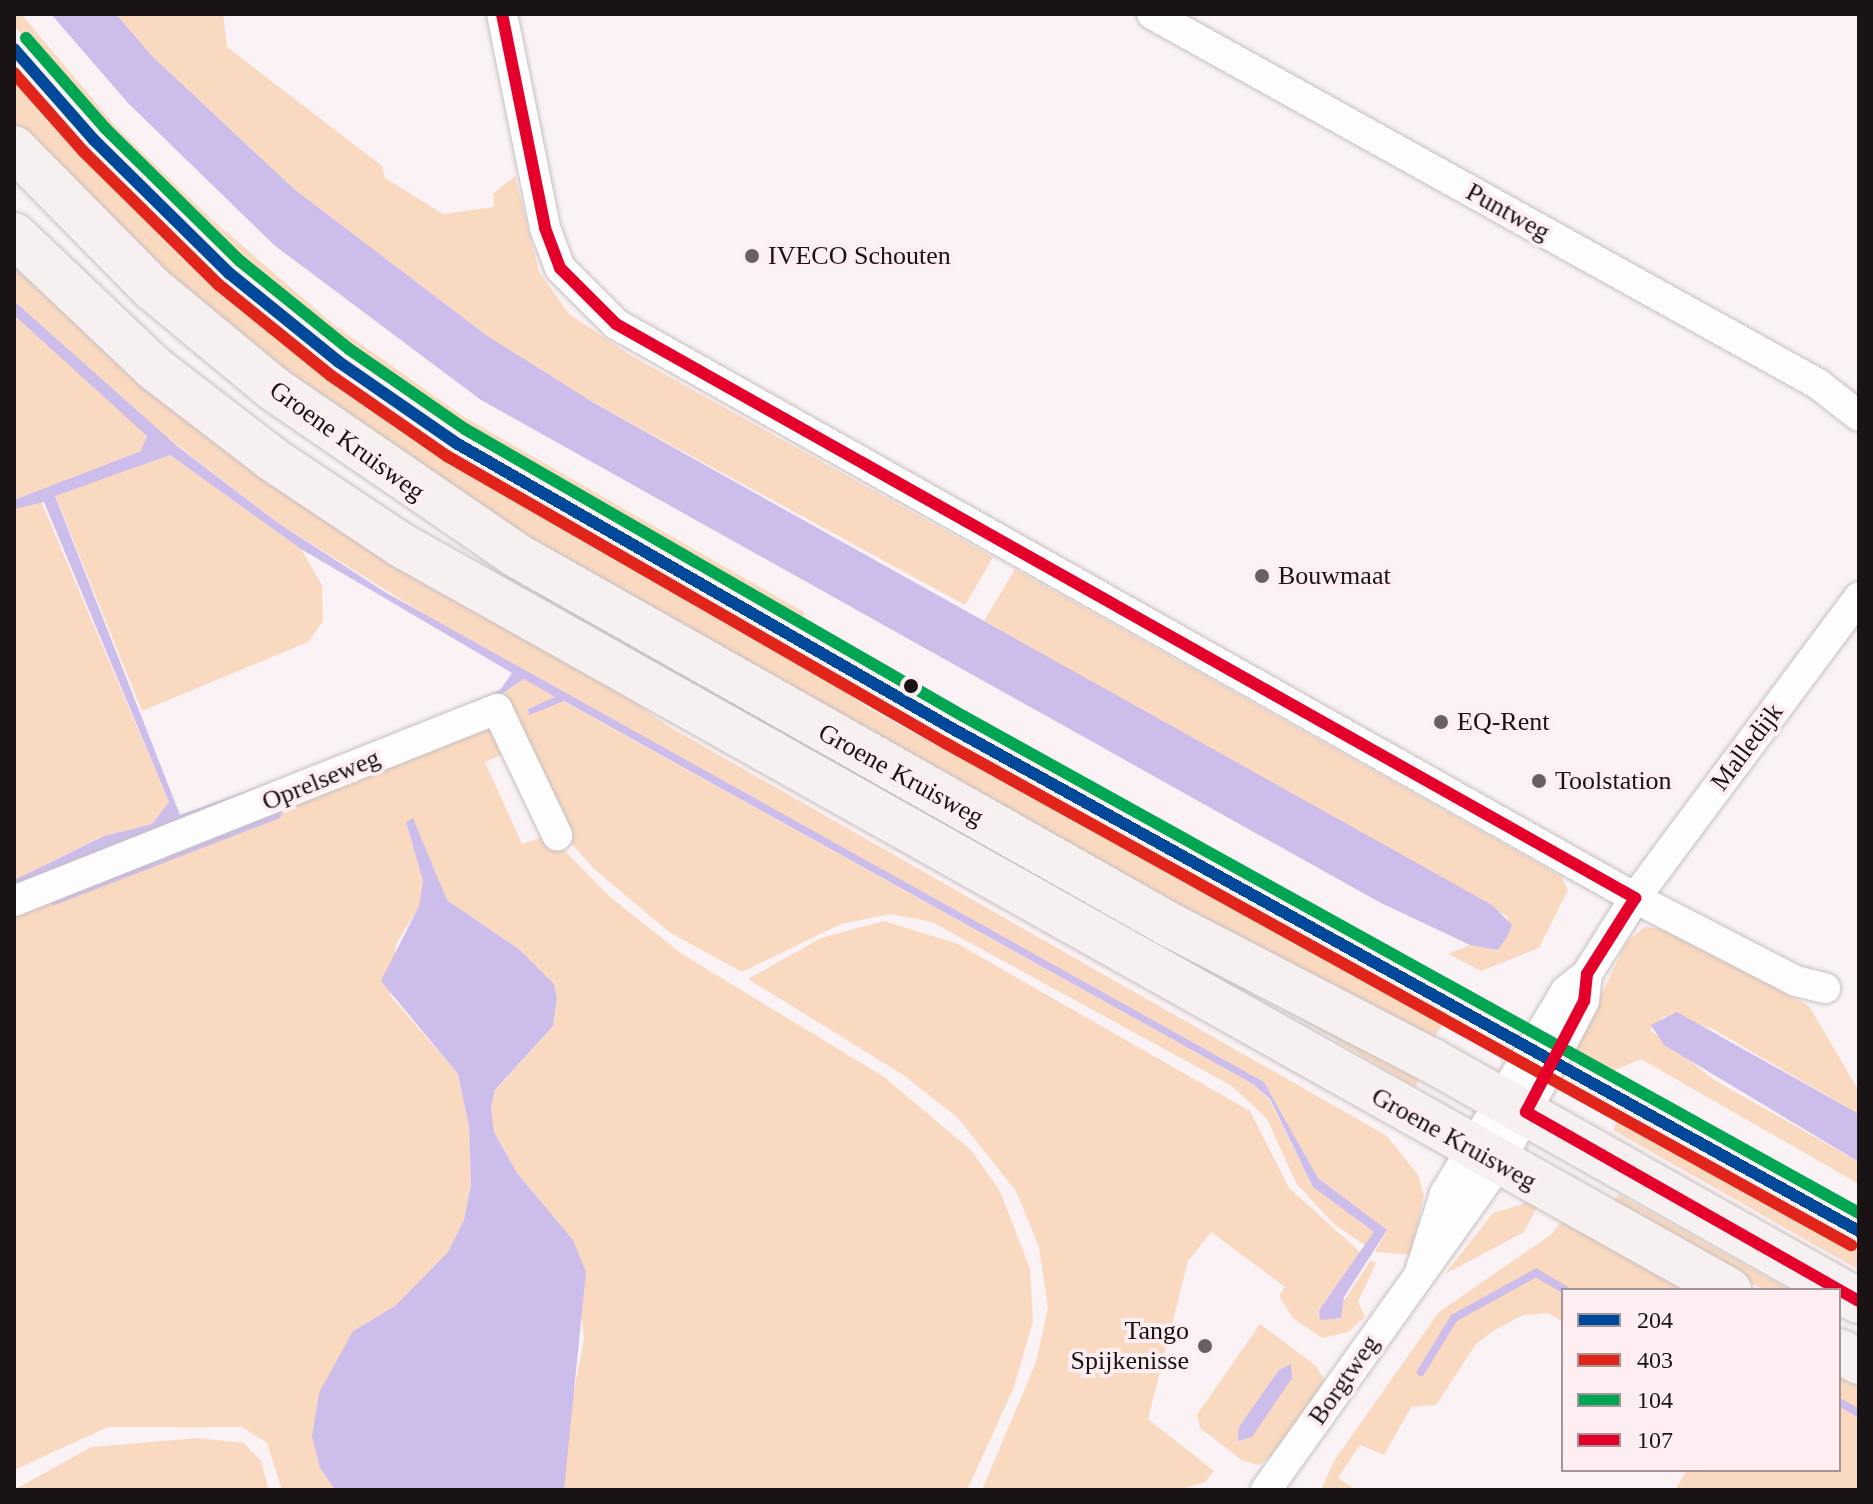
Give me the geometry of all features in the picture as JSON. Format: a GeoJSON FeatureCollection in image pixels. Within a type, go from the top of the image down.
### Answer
{"type":"FeatureCollection","features":[{"type":"Feature","properties":{"kind":"main road","name":"Groene Kruisweg"},"geometry":{"type":"LineString","coordinates":[[14,148],[152,288],[274,389],[430,502],[695,660],[1170,925],[1514,1105],[1836,1288]]}},
{"type":"Feature","properties":{"kind":"main road","name":"Groene Kruisweg"},"geometry":{"type":"LineString","coordinates":[[14,235],[154,368],[272,459],[401,545],[1484,1157],[1725,1288]]}},
{"type":"Feature","properties":{"kind":"main road","name":"Groene Kruisweg"},"geometry":{"type":"LineString","coordinates":[[1841,1291],[1859,1301]]}},
{"type":"Feature","properties":{"kind":"main road"},"geometry":{"type":"LineString","coordinates":[[1841,1352],[1859,1362]]}},
{"type":"Feature","properties":{"kind":"street"},"geometry":{"type":"LineString","coordinates":[[502,14],[545,228],[560,268],[616,324],[1635,898],[1796,981],[1825,988]]}},
{"type":"Feature","properties":{"kind":"street","name":"Puntweg"},"geometry":{"type":"LineString","coordinates":[[1152,14],[1818,384],[1859,416]]}},
{"type":"Feature","properties":{"kind":"street","name":"Malledijk"},"geometry":{"type":"LineString","coordinates":[[1484,1157],[1514,1105],[1566,991],[1587,974],[1635,898],[1859,597]]}},
{"type":"Feature","properties":{"kind":"street","name":"Oprelseweg"},"geometry":{"type":"LineString","coordinates":[[14,901],[497,709],[557,835]]}},
{"type":"Feature","properties":{"kind":"street","name":"Borgtweg"},"geometry":{"type":"LineString","coordinates":[[1266,1490],[1421,1269],[1443,1249],[1484,1157]]}},
{"type":"Feature","properties":{"kind":"shaded area"},"geometry":{"type":"Polygon","coordinates":[[[14,14],[21,14],[117,128],[210,218],[334,325],[464,417],[805,613],[799,624],[446,421],[285,302],[144,171],[14,26],[14,14]]]}},
{"type":"Feature","properties":{"kind":"shaded area"},"geometry":{"type":"Polygon","coordinates":[[[51,14],[116,14],[151,55],[294,189],[486,335],[594,403],[1492,905],[1512,925],[1507,937],[1498,950],[1470,945],[1379,902],[481,400],[274,245],[128,103],[51,14]]]}},
{"type":"Feature","properties":{"kind":"shaded area"},"geometry":{"type":"Polygon","coordinates":[[[116,14],[223,14],[227,47],[382,166],[385,178],[443,214],[494,207],[493,194],[515,176],[539,272],[569,314],[632,356],[993,557],[965,605],[594,403],[486,335],[294,189],[151,55],[116,14]]]}},
{"type":"Feature","properties":{"kind":"shaded area"},"geometry":{"type":"Polygon","coordinates":[[[14,77],[182,258],[320,373],[412,440],[792,653],[865,706],[994,777],[1065,804],[1445,1021],[1430,1043],[1406,1031],[408,476],[107,227],[14,123],[14,77]]]}},
{"type":"Feature","properties":{"kind":"shaded area"},"geometry":{"type":"Polygon","coordinates":[[[14,256],[668,726],[1387,1136],[1418,1175],[1424,1195],[1411,1255],[1375,1252],[1387,1230],[1318,1178],[1264,1082],[429,617],[278,523],[164,435],[14,301],[14,256]]]}},
{"type":"Feature","properties":{"kind":"shaded area"},"geometry":{"type":"Polygon","coordinates":[[[14,301],[177,446],[278,523],[385,592],[1264,1082],[1318,1178],[1387,1230],[1344,1297],[1341,1318],[1320,1320],[1319,1310],[1374,1232],[1313,1187],[1270,1099],[1253,1084],[564,701],[529,715],[528,709],[555,697],[524,679],[503,693],[390,739],[500,690],[512,673],[301,549],[170,455],[55,496],[180,815],[376,745],[14,888],[14,880],[104,836],[152,824],[169,802],[44,502],[14,509],[14,500],[141,451],[147,436],[14,315],[14,301]]]}},
{"type":"Feature","properties":{"kind":"shaded area"},"geometry":{"type":"Polygon","coordinates":[[[14,315],[144,432],[148,439],[141,451],[14,500],[14,315]]]}},
{"type":"Feature","properties":{"kind":"shaded area"},"geometry":{"type":"Polygon","coordinates":[[[170,455],[301,549],[322,585],[323,621],[308,642],[142,711],[55,495],[170,455]]]}},
{"type":"Feature","properties":{"kind":"shaded area"},"geometry":{"type":"Polygon","coordinates":[[[40,499],[169,802],[152,824],[103,836],[14,880],[14,509],[40,499]]]}},
{"type":"Feature","properties":{"kind":"shaded area"},"geometry":{"type":"Polygon","coordinates":[[[1015,569],[1561,876],[1568,890],[1539,948],[1481,971],[1448,954],[1470,945],[1498,950],[1508,917],[984,621],[1015,569]]]}},
{"type":"Feature","properties":{"kind":"shaded area"},"geometry":{"type":"Polygon","coordinates":[[[524,679],[556,697],[528,709],[529,714],[563,701],[1253,1084],[1269,1099],[1313,1187],[1374,1232],[1366,1246],[1334,1224],[1296,1183],[1267,1119],[1232,1086],[932,922],[890,914],[841,924],[742,972],[669,932],[593,868],[561,831],[503,693],[524,679]]]}},
{"type":"Feature","properties":{"kind":"shaded area"},"geometry":{"type":"Polygon","coordinates":[[[487,719],[508,752],[485,762],[522,844],[549,835],[610,897],[682,954],[884,1077],[971,1150],[1000,1191],[1030,1269],[1033,1321],[1014,1387],[967,1490],[564,1490],[564,1443],[584,1339],[573,1240],[517,1173],[494,1132],[491,1107],[495,1091],[553,1026],[557,998],[554,984],[520,950],[447,900],[413,819],[406,822],[423,881],[419,907],[396,944],[390,995],[458,1074],[469,1127],[471,1183],[464,1220],[448,1252],[395,1306],[353,1331],[320,1468],[335,1490],[282,1490],[267,1443],[242,1427],[108,1427],[14,1470],[14,906],[487,719]]]}},
{"type":"Feature","properties":{"kind":"shaded area"},"geometry":{"type":"Polygon","coordinates":[[[413,818],[447,900],[520,950],[554,984],[557,998],[553,1026],[495,1090],[491,1107],[494,1132],[517,1173],[573,1240],[586,1272],[564,1490],[335,1490],[320,1468],[312,1436],[319,1393],[353,1331],[395,1306],[448,1252],[464,1220],[471,1184],[469,1127],[458,1074],[381,981],[419,906],[423,881],[406,822],[413,818]]]}},
{"type":"Feature","properties":{"kind":"shaded area"},"geometry":{"type":"Polygon","coordinates":[[[884,921],[958,944],[1250,1111],[1289,1188],[1361,1253],[1319,1309],[1320,1320],[1343,1302],[1371,1260],[1376,1263],[1358,1302],[1365,1317],[1348,1332],[1322,1338],[1293,1318],[1279,1296],[1285,1287],[1211,1232],[1188,1261],[1148,1419],[1214,1471],[1205,1482],[1179,1490],[982,1490],[1036,1362],[1048,1308],[1039,1247],[1016,1191],[958,1118],[902,1074],[748,979],[821,938],[884,921]]]}},
{"type":"Feature","properties":{"kind":"shaded area"},"geometry":{"type":"Polygon","coordinates":[[[1644,927],[1667,929],[1809,1006],[1859,1091],[1859,1114],[1711,1028],[1664,1016],[1650,1030],[1716,1081],[1859,1162],[1859,1184],[1641,1059],[1613,1071],[1575,1050],[1626,943],[1644,927]]]}},
{"type":"Feature","properties":{"kind":"shaded area"},"geometry":{"type":"Polygon","coordinates":[[[1153,932],[1424,1071],[1415,1087],[1153,932]]]}},
{"type":"Feature","properties":{"kind":"shaded area"},"geometry":{"type":"Polygon","coordinates":[[[1677,1012],[1859,1114],[1859,1162],[1664,1045],[1651,1025],[1677,1012]]]}},
{"type":"Feature","properties":{"kind":"shaded area"},"geometry":{"type":"Polygon","coordinates":[[[1618,1119],[1859,1245],[1859,1270],[1613,1130],[1618,1119]]]}},
{"type":"Feature","properties":{"kind":"shaded area"},"geometry":{"type":"Polygon","coordinates":[[[1618,1194],[1786,1288],[1760,1288],[1611,1207],[1618,1194]]]}},
{"type":"Feature","properties":{"kind":"shaded area"},"geometry":{"type":"Polygon","coordinates":[[[1530,1202],[1538,1205],[1524,1232],[1445,1274],[1493,1213],[1530,1202]]]}},
{"type":"Feature","properties":{"kind":"shaded area"},"geometry":{"type":"Polygon","coordinates":[[[1565,1216],[1700,1288],[1561,1288],[1561,1321],[1548,1313],[1523,1315],[1493,1331],[1476,1344],[1436,1405],[1411,1407],[1384,1455],[1360,1445],[1338,1478],[1356,1490],[1321,1490],[1334,1461],[1439,1312],[1552,1234],[1565,1216]]]}},
{"type":"Feature","properties":{"kind":"shaded area"},"geometry":{"type":"Polygon","coordinates":[[[1260,1324],[1315,1365],[1325,1380],[1274,1455],[1259,1465],[1243,1461],[1200,1428],[1197,1415],[1260,1324]]]}},
{"type":"Feature","properties":{"kind":"shaded area"},"geometry":{"type":"Polygon","coordinates":[[[1291,1364],[1292,1378],[1252,1437],[1238,1441],[1239,1427],[1279,1370],[1291,1364]]]}},
{"type":"Feature","properties":{"kind":"shaded area"},"geometry":{"type":"Polygon","coordinates":[[[1841,1364],[1859,1374],[1859,1490],[1675,1490],[1686,1472],[1841,1472],[1841,1364]]]}},
{"type":"Feature","properties":{"kind":"shaded area"},"geometry":{"type":"Polygon","coordinates":[[[198,1438],[244,1443],[261,1461],[269,1490],[14,1490],[91,1447],[198,1438]]]}},
{"type":"Feature","properties":{"kind":"waterway"},"geometry":{"type":"LineString","coordinates":[[54,901],[277,815]]}},
{"type":"Feature","properties":{"kind":"waterway"},"geometry":{"type":"LineString","coordinates":[[1421,1372],[1454,1318],[1536,1273],[1562,1288]]}},
{"type":"Feature","properties":{"kind":"waterway"},"geometry":{"type":"LineString","coordinates":[[1841,1403],[1859,1413]]}},
{"type":"Feature","properties":{"kind":"transit line","name":"107"},"geometry":{"type":"LineString","coordinates":[[502,14],[545,228],[560,268],[616,324],[1635,898]]}},
{"type":"Feature","properties":{"kind":"transit line","name":"104"},"geometry":{"type":"LineString","coordinates":[[26,38],[106,129],[240,261],[349,349],[465,429],[963,716],[1859,1213]]}},
{"type":"Feature","properties":{"kind":"transit line","name":"204"},"geometry":{"type":"LineString","coordinates":[[14,49],[94,140],[229,273],[339,362],[456,443],[955,730],[1859,1231]]}},
{"type":"Feature","properties":{"kind":"transit line","name":"403"},"geometry":{"type":"LineString","coordinates":[[14,73],[83,151],[219,285],[330,375],[447,456],[947,744],[1851,1245]]}},
{"type":"Feature","properties":{"kind":"transit line","name":"107"},"geometry":{"type":"LineString","coordinates":[[1635,898],[1587,974],[1584,1001],[1526,1112],[1836,1288]]}},
{"type":"Feature","properties":{"kind":"transit line","name":"107"},"geometry":{"type":"LineString","coordinates":[[1841,1291],[1859,1301]]}},
{"type":"Feature","properties":{"kind":"place","name":"IVECO Schouten"},"geometry":{"type":"Point","coordinates":[752,256]}},
{"type":"Feature","properties":{"kind":"place","name":"Bouwmaat"},"geometry":{"type":"Point","coordinates":[1262,576]}},
{"type":"Feature","properties":{"kind":"place","name":"EQ-Rent"},"geometry":{"type":"Point","coordinates":[1441,722]}},
{"type":"Feature","properties":{"kind":"place","name":"Toolstation"},"geometry":{"type":"Point","coordinates":[1539,781]}},
{"type":"Feature","properties":{"kind":"place","name":"Tango Spijkenisse"},"geometry":{"type":"Point","coordinates":[1205,1346]}}]}
